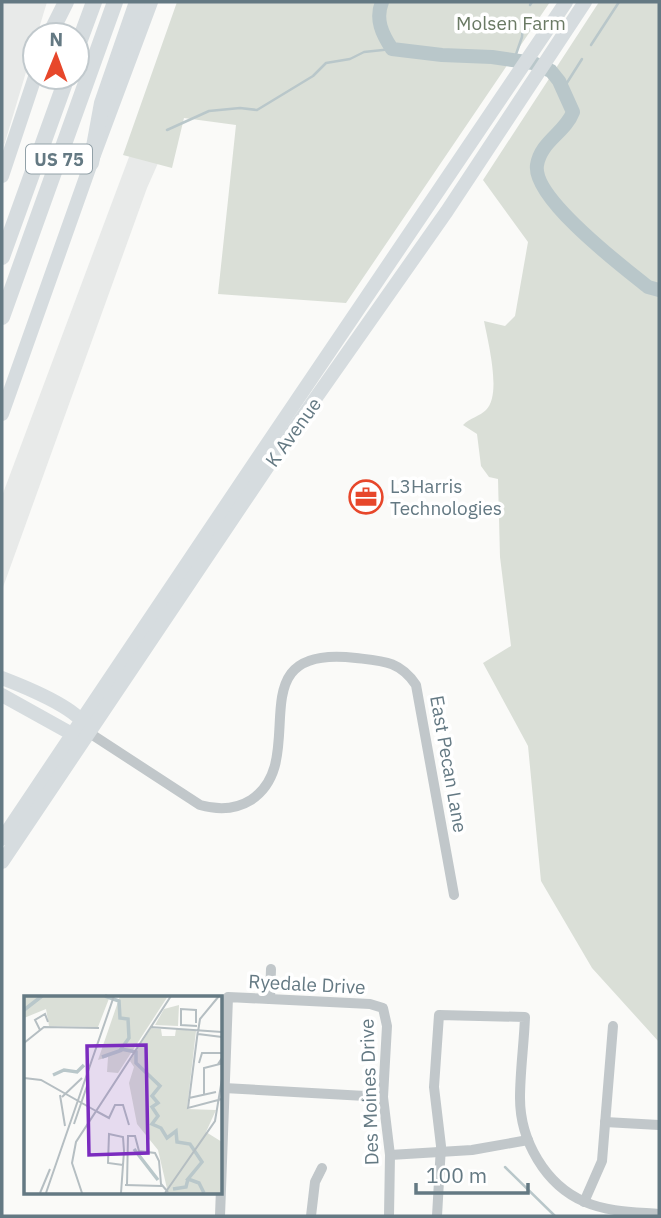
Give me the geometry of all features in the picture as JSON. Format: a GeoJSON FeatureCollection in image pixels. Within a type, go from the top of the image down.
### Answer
{"type":"FeatureCollection","features":[{"type":"Feature","properties":{"kind":"highway"},"geometry":{"type":"LineString","coordinates":[[56,21],[64,2]]}},
{"type":"Feature","properties":{"kind":"highway"},"geometry":{"type":"LineString","coordinates":[[87,21],[94,2]]}},
{"type":"Feature","properties":{"kind":"highway","name":"US 75"},"geometry":{"type":"LineString","coordinates":[[2,317],[115,2]]}},
{"type":"Feature","properties":{"kind":"highway"},"geometry":{"type":"LineString","coordinates":[[91,163],[102,103],[137,2]]}},
{"type":"Feature","properties":{"kind":"highway","name":"US 75"},"geometry":{"type":"LineString","coordinates":[[2,257],[62,91]]}},
{"type":"Feature","properties":{"kind":"main road"},"geometry":{"type":"LineString","coordinates":[[3,411],[151,2]]}},
{"type":"Feature","properties":{"kind":"main road","name":"K Avenue"},"geometry":{"type":"LineString","coordinates":[[243,493],[317,399],[447,211],[585,2]]}},
{"type":"Feature","properties":{"kind":"main road","name":"K Avenue"},"geometry":{"type":"LineString","coordinates":[[2,839],[19,824],[243,493],[304,391],[383,270],[562,7]]}},
{"type":"Feature","properties":{"kind":"main road"},"geometry":{"type":"LineString","coordinates":[[2,176],[30,91]]}},
{"type":"Feature","properties":{"kind":"main road"},"geometry":{"type":"LineString","coordinates":[[383,270],[399,281]]}},
{"type":"Feature","properties":{"kind":"main road"},"geometry":{"type":"LineString","coordinates":[[304,391],[317,399]]}},
{"type":"Feature","properties":{"kind":"main road"},"geometry":{"type":"LineString","coordinates":[[8,681],[85,725],[72,734],[5,696],[8,681]]}},
{"type":"Feature","properties":{"kind":"main road","name":"K Avenue"},"geometry":{"type":"LineString","coordinates":[[2,862],[19,824],[72,734]]}},
{"type":"Feature","properties":{"kind":"street","name":"East Pecan Lane"},"geometry":{"type":"LineString","coordinates":[[85,725],[200,805],[232,808],[255,798],[270,780],[278,750],[281,703],[286,684],[300,664],[315,657],[326,656],[375,660],[397,665],[408,673],[416,685],[454,895]]}},
{"type":"Feature","properties":{"kind":"street"},"geometry":{"type":"LineString","coordinates":[[270,999],[271,969]]}},
{"type":"Feature","properties":{"kind":"street","name":"Ryedale Drive"},"geometry":{"type":"LineString","coordinates":[[224,1088],[228,997],[370,1004],[383,1009]]}},
{"type":"Feature","properties":{"kind":"street","name":"Des Moines Drive"},"geometry":{"type":"LineString","coordinates":[[383,1009],[387,1026],[383,1097],[390,1155],[388,1216]]}},
{"type":"Feature","properties":{"kind":"street"},"geometry":{"type":"LineString","coordinates":[[437,1216],[441,1152],[434,1087],[439,1014],[525,1017],[520,1100],[528,1140],[537,1159],[558,1185],[584,1202],[612,1210],[659,1214]]}},
{"type":"Feature","properties":{"kind":"street"},"geometry":{"type":"LineString","coordinates":[[584,1202],[602,1161],[614,1026]]}},
{"type":"Feature","properties":{"kind":"street"},"geometry":{"type":"LineString","coordinates":[[222,1152],[224,1088],[383,1097]]}},
{"type":"Feature","properties":{"kind":"street"},"geometry":{"type":"LineString","coordinates":[[606,1122],[659,1125]]}},
{"type":"Feature","properties":{"kind":"street"},"geometry":{"type":"LineString","coordinates":[[390,1155],[472,1150],[528,1140]]}},
{"type":"Feature","properties":{"kind":"street"},"geometry":{"type":"LineString","coordinates":[[311,1216],[315,1182],[322,1168]]}},
{"type":"Feature","properties":{"kind":"street"},"geometry":{"type":"LineString","coordinates":[[220,1216],[221,1194]]}},
{"type":"Feature","properties":{"kind":"shaded area"},"geometry":{"type":"Polygon","coordinates":[[[2,2],[47,2],[41,21],[21,21],[21,89],[3,149],[2,2]]]}},
{"type":"Feature","properties":{"kind":"shaded area"},"geometry":{"type":"Polygon","coordinates":[[[203,2],[205,57],[147,188],[2,590],[2,496],[129,157],[203,2]]]}},
{"type":"Feature","properties":{"kind":"green space","name":"Molsen Farm"},"geometry":{"type":"Polygon","coordinates":[[[177,2],[550,2],[346,303],[218,294],[236,125],[184,118],[172,168],[123,155],[177,2]]]}},
{"type":"Feature","properties":{"kind":"green space"},"geometry":{"type":"Polygon","coordinates":[[[599,2],[659,2],[659,1042],[592,968],[541,881],[528,746],[483,663],[511,646],[500,557],[498,479],[489,477],[481,466],[477,434],[463,425],[484,412],[491,403],[492,368],[484,321],[505,326],[515,316],[528,242],[483,180],[599,2]]]}},
{"type":"Feature","properties":{"kind":"waterway"},"geometry":{"type":"LineString","coordinates":[[382,2],[379,14],[381,26],[392,49],[492,57],[533,63],[551,71],[559,81],[573,112],[539,157],[539,179],[563,213],[581,231],[648,287],[659,290]]}},
{"type":"Feature","properties":{"kind":"waterway"},"geometry":{"type":"LineString","coordinates":[[591,45],[619,2]]}},
{"type":"Feature","properties":{"kind":"waterway"},"geometry":{"type":"LineString","coordinates":[[514,60],[522,37],[523,21]]}},
{"type":"Feature","properties":{"kind":"waterway"},"geometry":{"type":"LineString","coordinates":[[167,130],[209,111],[240,108],[257,110],[313,76],[326,63],[350,59],[364,52],[392,49]]}},
{"type":"Feature","properties":{"kind":"waterway"},"geometry":{"type":"LineString","coordinates":[[563,89],[582,59]]}},
{"type":"Feature","properties":{"kind":"waterway"},"geometry":{"type":"LineString","coordinates":[[505,1167],[555,1216]]}},
{"type":"Feature","properties":{"kind":"place","name":"L3Harris Technologies"},"geometry":{"type":"Point","coordinates":[366,497]}}]}
